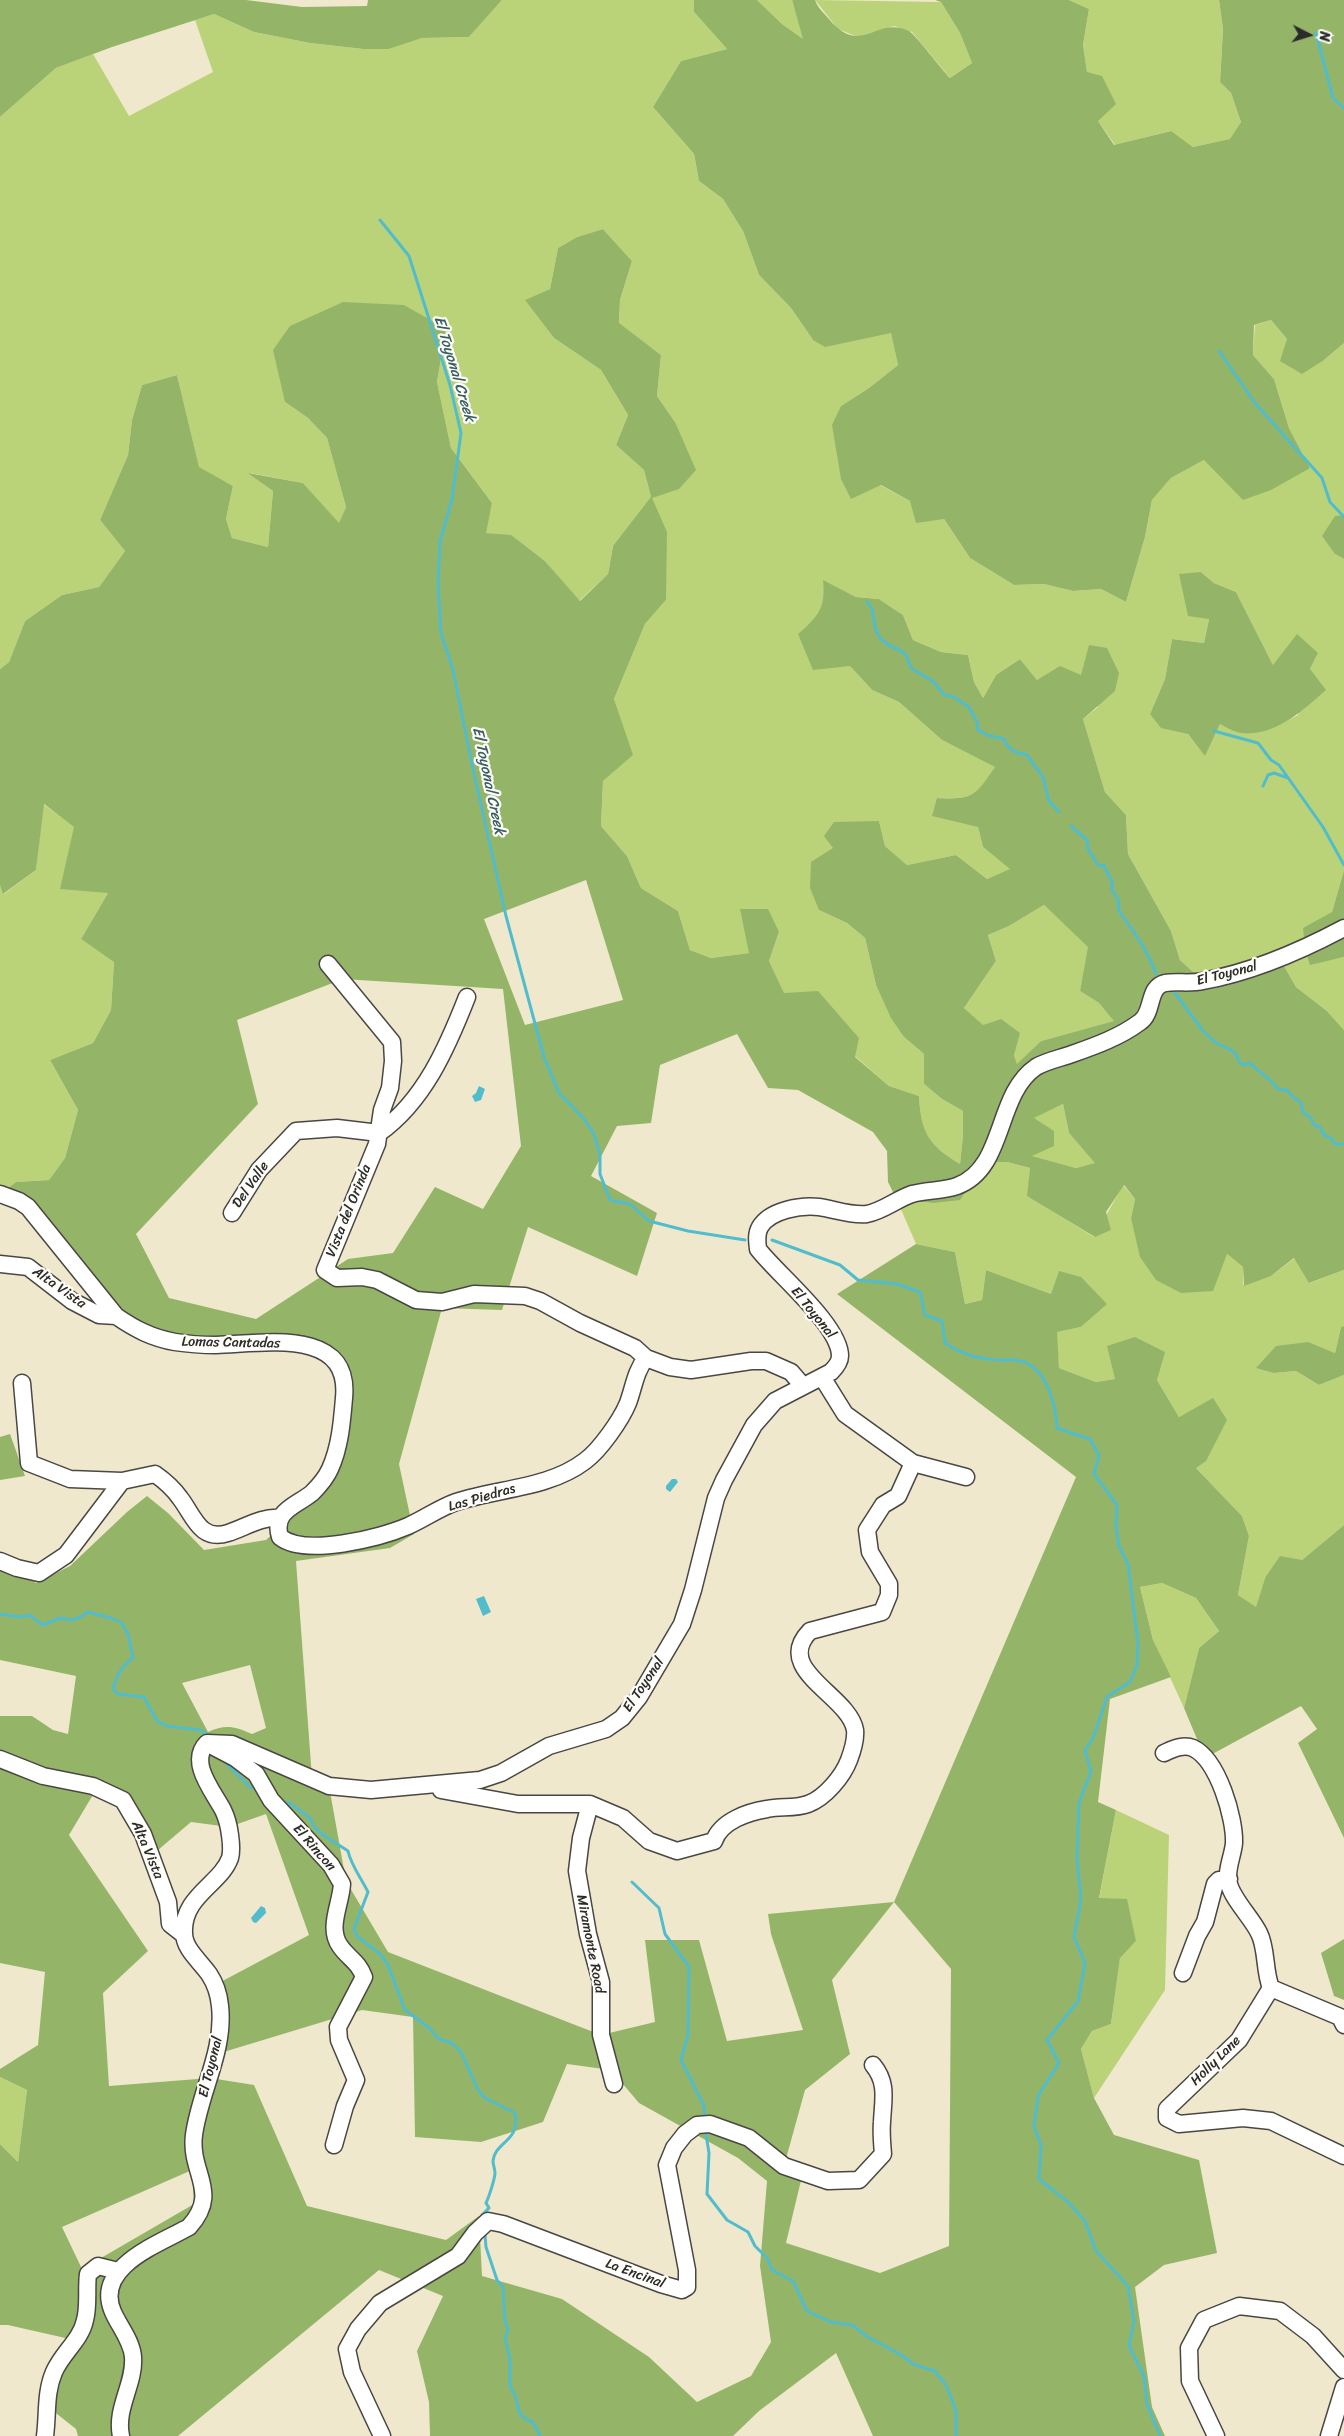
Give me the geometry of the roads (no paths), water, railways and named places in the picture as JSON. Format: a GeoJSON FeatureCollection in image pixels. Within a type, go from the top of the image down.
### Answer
{"type":"FeatureCollection","features":[{"type":"Feature","properties":{"kind":"street","name":"El Toyonal"},"geometry":{"type":"LineString","coordinates":[[207,1743],[232,1744],[329,1786],[372,1790],[424,1787],[480,1780],[501,1774],[548,1746],[606,1729],[622,1718],[638,1697],[682,1624],[693,1590],[716,1498],[754,1425],[775,1402],[822,1377],[837,1366],[840,1356],[832,1332],[758,1249],[757,1237],[759,1228],[765,1221],[778,1213],[806,1207],[868,1214],[913,1194],[951,1188],[967,1182],[986,1162],[1015,1092],[1025,1076],[1038,1066],[1104,1041],[1141,1022],[1147,1017],[1156,988],[1164,983],[1203,981],[1253,968],[1305,950],[1344,928]]}},
{"type":"Feature","properties":{"kind":"street","name":"Vista del Orinda"},"geometry":{"type":"LineString","coordinates":[[328,964],[392,1042],[392,1075],[382,1110],[377,1144],[325,1270],[337,1278],[362,1277],[377,1280],[416,1300],[442,1302],[474,1294],[525,1296],[540,1301],[580,1323],[635,1348],[646,1358],[670,1367],[691,1370],[752,1361],[766,1361],[791,1372],[803,1386]]}},
{"type":"Feature","properties":{"kind":"street"},"geometry":{"type":"LineString","coordinates":[[379,1133],[399,1119],[420,1092],[448,1045],[467,997]]}},
{"type":"Feature","properties":{"kind":"street","name":"Del Valle"},"geometry":{"type":"LineString","coordinates":[[232,1213],[259,1170],[296,1131],[337,1128],[379,1133]]}},
{"type":"Feature","properties":{"kind":"street","name":"Lomas Cantadas"},"geometry":{"type":"LineString","coordinates":[[0,1194],[19,1201],[40,1219],[116,1316],[135,1330],[176,1342],[215,1345],[268,1342],[296,1344],[323,1352],[333,1358],[343,1376],[345,1393],[342,1424],[330,1469],[320,1485],[284,1511],[280,1518]]}},
{"type":"Feature","properties":{"kind":"street","name":"Alta Vista"},"geometry":{"type":"LineString","coordinates":[[0,1264],[28,1266],[72,1300],[99,1315],[116,1316]]}},
{"type":"Feature","properties":{"kind":"street","name":"Las Piedras"},"geometry":{"type":"LineString","coordinates":[[280,1518],[277,1529],[280,1537],[294,1544],[347,1543],[398,1530],[455,1503],[544,1482],[562,1475],[585,1462],[600,1446],[627,1404],[637,1371],[646,1358]]}},
{"type":"Feature","properties":{"kind":"street"},"geometry":{"type":"LineString","coordinates":[[822,1377],[845,1414],[913,1463],[966,1477]]}},
{"type":"Feature","properties":{"kind":"street"},"geometry":{"type":"LineString","coordinates":[[22,1383],[29,1463],[70,1479],[122,1481],[155,1474],[169,1484],[199,1528],[211,1536],[226,1534],[271,1517],[280,1518]]}},
{"type":"Feature","properties":{"kind":"street"},"geometry":{"type":"LineString","coordinates":[[424,1787],[518,1804],[590,1804],[623,1818],[649,1841],[677,1850],[714,1841],[716,1834],[722,1828],[743,1815],[767,1809],[797,1808],[817,1800],[829,1788],[850,1759],[855,1730],[847,1713],[829,1693],[809,1676],[801,1660],[800,1649],[805,1636],[810,1631],[882,1612],[889,1595],[889,1584],[870,1552],[867,1530],[883,1505],[898,1496],[913,1463]]}},
{"type":"Feature","properties":{"kind":"street"},"geometry":{"type":"LineString","coordinates":[[0,1561],[17,1568],[39,1573],[66,1556],[122,1481]]}},
{"type":"Feature","properties":{"kind":"street"},"geometry":{"type":"LineString","coordinates":[[184,1935],[186,1917],[191,1906],[204,1888],[221,1872],[230,1858],[229,1827],[224,1812],[200,1765],[201,1749],[207,1743]]}},
{"type":"Feature","properties":{"kind":"street","name":"El Rincon"},"geometry":{"type":"LineString","coordinates":[[207,1743],[236,1758],[256,1774],[272,1800],[331,1865],[342,1884],[334,1932],[339,1945],[359,1964],[364,1977],[338,2026],[339,2040],[356,2080],[345,2106],[334,2145]]}},
{"type":"Feature","properties":{"kind":"street"},"geometry":{"type":"LineString","coordinates":[[1164,1753],[1178,1747],[1193,1748],[1205,1758],[1221,1783],[1232,1818],[1234,1844],[1229,1885],[1260,1935],[1267,1978],[1271,1988],[1340,2018],[1344,2025]]}},
{"type":"Feature","properties":{"kind":"street","name":"Alta Vista"},"geometry":{"type":"LineString","coordinates":[[0,1759],[43,1776],[93,1786],[123,1800],[143,1834],[168,1902],[170,1924],[184,1935]]}},
{"type":"Feature","properties":{"kind":"street","name":"Miramonte Road"},"geometry":{"type":"LineString","coordinates":[[590,1804],[580,1838],[577,1871],[588,1934],[601,1982],[601,2035],[614,2084]]}},
{"type":"Feature","properties":{"kind":"street"},"geometry":{"type":"LineString","coordinates":[[1183,1973],[1196,1936],[1205,1922],[1215,1884],[1219,1880],[1229,1879]]}},
{"type":"Feature","properties":{"kind":"street","name":"El Toyonal"},"geometry":{"type":"LineString","coordinates":[[118,2271],[129,2262],[189,2227],[196,2220],[204,2201],[204,2192],[196,2167],[194,2136],[217,2054],[220,2006],[215,1985],[187,1946],[184,1935]]}},
{"type":"Feature","properties":{"kind":"street","name":"Holly Lane"},"geometry":{"type":"LineString","coordinates":[[1271,1988],[1239,2040],[1167,2109],[1167,2118],[1179,2124],[1243,2118],[1271,2121],[1344,2156]]}},
{"type":"Feature","properties":{"kind":"street","name":"La Encinal"},"geometry":{"type":"LineString","coordinates":[[382,2436],[352,2372],[347,2349],[358,2329],[380,2303],[458,2256],[475,2233],[488,2221],[503,2224],[662,2284],[682,2290],[687,2288],[687,2270],[667,2165],[674,2148],[685,2134],[697,2125],[710,2124],[749,2138],[784,2166],[828,2181],[859,2180],[883,2154],[882,2123],[885,2093],[880,2074],[873,2065]]}},
{"type":"Feature","properties":{"kind":"street"},"geometry":{"type":"LineString","coordinates":[[44,2436],[48,2388],[55,2370],[82,2330],[86,2318],[88,2274],[98,2266],[118,2271],[110,2286],[109,2298],[133,2356],[132,2370],[121,2406],[119,2427],[121,2436]]}},
{"type":"Feature","properties":{"kind":"street"},"geometry":{"type":"LineString","coordinates":[[1216,2436],[1190,2381],[1189,2348],[1204,2320],[1239,2306],[1280,2311],[1313,2336],[1344,2370]]}},
{"type":"Feature","properties":{"kind":"street"},"geometry":{"type":"LineString","coordinates":[[1335,2431],[1344,2386]]}},
{"type":"Feature","properties":{"kind":"water"},"geometry":{"type":"Polygon","coordinates":[[[479,1086],[485,1089],[481,1100],[475,1102],[472,1096],[476,1093],[479,1086]]]}},
{"type":"Feature","properties":{"kind":"water"},"geometry":{"type":"Polygon","coordinates":[[[672,1479],[676,1479],[678,1482],[670,1492],[666,1489],[666,1486],[672,1479]]]}},
{"type":"Feature","properties":{"kind":"water"},"geometry":{"type":"Polygon","coordinates":[[[484,1596],[491,1612],[483,1616],[476,1599],[484,1596]]]}},
{"type":"Feature","properties":{"kind":"water"},"geometry":{"type":"Polygon","coordinates":[[[261,1906],[265,1908],[266,1913],[256,1923],[253,1922],[251,1918],[261,1906]]]}},
{"type":"Feature","properties":{"kind":"waterway"},"geometry":{"type":"LineString","coordinates":[[1316,33],[1333,98],[1344,108]]}},
{"type":"Feature","properties":{"kind":"waterway","name":"El Toyonal Creek"},"geometry":{"type":"LineString","coordinates":[[380,220],[409,256],[450,385],[461,433],[452,499],[440,542],[438,584],[441,633],[453,670],[506,916],[544,1057],[559,1093],[584,1119],[594,1134],[600,1155],[600,1174],[610,1200],[630,1204],[649,1221],[688,1231],[745,1240]]}},
{"type":"Feature","properties":{"kind":"waterway"},"geometry":{"type":"LineString","coordinates":[[1219,351],[1255,403],[1322,478],[1330,502],[1344,517]]}},
{"type":"Feature","properties":{"kind":"waterway"},"geometry":{"type":"LineString","coordinates":[[867,602],[872,609],[876,631],[881,639],[906,655],[911,668],[934,682],[944,695],[952,696],[969,707],[978,724],[977,729],[987,735],[1004,739],[1013,750],[1027,755],[1043,777],[1049,801],[1059,812]]}},
{"type":"Feature","properties":{"kind":"waterway"},"geometry":{"type":"LineString","coordinates":[[1214,731],[1258,743],[1271,760],[1279,765],[1323,827],[1344,865]]}},
{"type":"Feature","properties":{"kind":"waterway"},"geometry":{"type":"LineString","coordinates":[[1263,786],[1268,775],[1274,773],[1288,778]]}},
{"type":"Feature","properties":{"kind":"waterway"},"geometry":{"type":"LineString","coordinates":[[1071,826],[1087,840],[1088,849],[1098,865],[1104,866],[1112,882],[1112,890],[1119,901],[1118,909],[1144,948],[1156,974]]}},
{"type":"Feature","properties":{"kind":"waterway"},"geometry":{"type":"LineString","coordinates":[[1175,993],[1203,1031],[1216,1043],[1231,1050],[1236,1054],[1239,1062],[1244,1065],[1250,1063],[1278,1089],[1287,1090],[1294,1098],[1301,1102],[1303,1112],[1311,1118],[1314,1125],[1320,1127],[1324,1135],[1331,1138],[1335,1144],[1344,1144]]}},
{"type":"Feature","properties":{"kind":"waterway","name":"El Toyonal Creek"},"geometry":{"type":"LineString","coordinates":[[772,1240],[840,1265],[858,1280],[897,1284],[920,1292],[925,1315],[942,1321],[945,1343],[958,1351],[978,1357],[1020,1361],[1029,1364],[1037,1370],[1043,1378],[1052,1398],[1057,1428],[1090,1439],[1099,1455],[1094,1474],[1117,1505],[1116,1527],[1119,1546],[1128,1564],[1138,1643],[1137,1665],[1130,1682],[1107,1697],[1093,1738],[1085,1750],[1091,1771],[1079,1803],[1077,1859],[1081,1899],[1074,1937],[1085,1963],[1078,2001],[1047,2040],[1059,2063],[1038,2096],[1034,2126],[1041,2146],[1039,2179],[1068,2202],[1085,2221],[1096,2251],[1128,2286],[1134,2321],[1129,2346],[1144,2376],[1147,2404],[1160,2436]]}},
{"type":"Feature","properties":{"kind":"waterway","name":"El Toyonal Creek"},"geometry":{"type":"LineString","coordinates":[[0,1614],[20,1617],[29,1615],[43,1625],[60,1618],[71,1620],[79,1618],[88,1612],[122,1623],[128,1634],[133,1658],[120,1672],[113,1689],[118,1694],[144,1697],[157,1721],[167,1726],[200,1730],[211,1737]]}},
{"type":"Feature","properties":{"kind":"waterway","name":"El Toyonal Creek"},"geometry":{"type":"LineString","coordinates":[[219,1756],[251,1788]]}},
{"type":"Feature","properties":{"kind":"waterway","name":"El Toyonal Creek"},"geometry":{"type":"LineString","coordinates":[[288,1802],[310,1818],[315,1828],[348,1851],[368,1892],[354,1929],[357,1936],[380,1954],[388,1965],[405,2010],[428,2027],[439,2039],[452,2043],[461,2052],[478,2090],[485,2098],[515,2113],[516,2123],[514,2130],[495,2154],[493,2161],[495,2175],[486,2203],[489,2208],[482,2215]]}},
{"type":"Feature","properties":{"kind":"waterway"},"geometry":{"type":"LineString","coordinates":[[632,1882],[659,1908],[665,1934],[689,1967],[688,2035],[681,2060],[704,2106],[705,2120]]}},
{"type":"Feature","properties":{"kind":"waterway"},"geometry":{"type":"LineString","coordinates":[[705,2128],[709,2153],[707,2194],[727,2220],[748,2232],[755,2246],[767,2258],[772,2270],[793,2281],[807,2311],[831,2322],[852,2325],[913,2364],[935,2371],[947,2387],[956,2411],[956,2436]]}},
{"type":"Feature","properties":{"kind":"waterway","name":"El Toyonal Creek"},"geometry":{"type":"LineString","coordinates":[[485,2235],[486,2247],[497,2280],[503,2287],[505,2321],[508,2330],[505,2338],[510,2359],[510,2387],[514,2392],[519,2412],[526,2419],[533,2422],[540,2436]]}}]}
